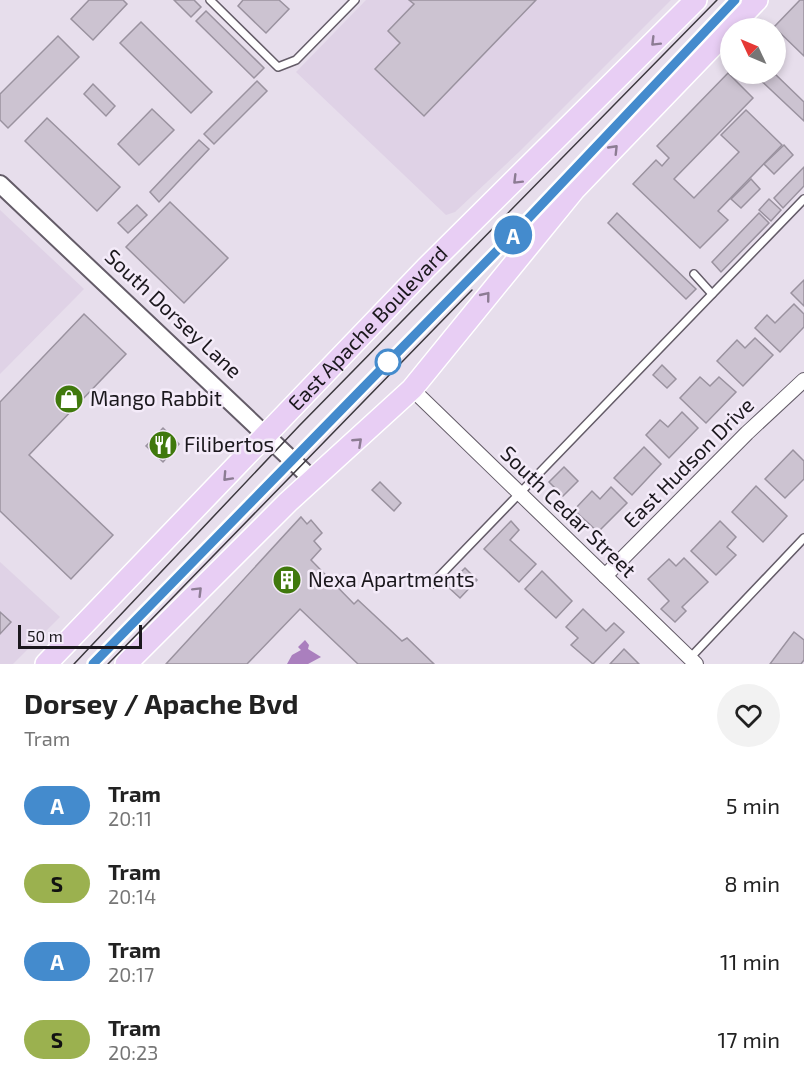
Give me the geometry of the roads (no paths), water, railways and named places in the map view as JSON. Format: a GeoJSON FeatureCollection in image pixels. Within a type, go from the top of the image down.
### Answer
{"type":"FeatureCollection","features":[{"type":"Feature","properties":{"kind":"main road","name":"East Apache Boulevard"},"geometry":{"type":"LineString","coordinates":[[46,664],[426,268],[696,0]]}},
{"type":"Feature","properties":{"kind":"main road"},"geometry":{"type":"LineString","coordinates":[[126,664],[313,480],[412,389],[574,190],[758,0]]}},
{"type":"Feature","properties":{"kind":"street","name":"South Dorsey Lane"},"geometry":{"type":"LineString","coordinates":[[0,184],[267,434],[313,480]]}},
{"type":"Feature","properties":{"kind":"street","name":"East Hudson Drive"},"geometry":{"type":"LineString","coordinates":[[605,576],[747,433],[804,380]]}},
{"type":"Feature","properties":{"kind":"street","name":"South Cedar Street"},"geometry":{"type":"LineString","coordinates":[[412,389],[693,661]]}},
{"type":"Feature","properties":{"kind":"lane"},"geometry":{"type":"LineString","coordinates":[[210,0],[278,67],[296,60],[355,0]]}},
{"type":"Feature","properties":{"kind":"lane"},"geometry":{"type":"LineString","coordinates":[[432,584],[804,199]]}},
{"type":"Feature","properties":{"kind":"lane"},"geometry":{"type":"LineString","coordinates":[[694,274],[712,294]]}},
{"type":"Feature","properties":{"kind":"lane"},"geometry":{"type":"LineString","coordinates":[[693,661],[804,538]]}},
{"type":"Feature","properties":{"kind":"tram line"},"geometry":{"type":"LineString","coordinates":[[74,664],[299,426],[717,0]]}},
{"type":"Feature","properties":{"kind":"tram line"},"geometry":{"type":"LineString","coordinates":[[93,664],[524,223],[734,0]]}},
{"type":"Feature","properties":{"kind":"tram line","name":"A"},"geometry":{"type":"LineString","coordinates":[[93,664],[331,423],[735,0]]}},
{"type":"Feature","properties":{"kind":"tram line"},"geometry":{"type":"LineString","coordinates":[[108,664],[472,290]]}},
{"type":"Feature","properties":{"kind":"place","name":"Mango Rabbit"},"geometry":{"type":"Point","coordinates":[69,399]}},
{"type":"Feature","properties":{"kind":"place","name":"Filibertos"},"geometry":{"type":"Point","coordinates":[163,445]}},
{"type":"Feature","properties":{"kind":"place","name":"Nexa Apartments"},"geometry":{"type":"Point","coordinates":[287,580]}}]}
